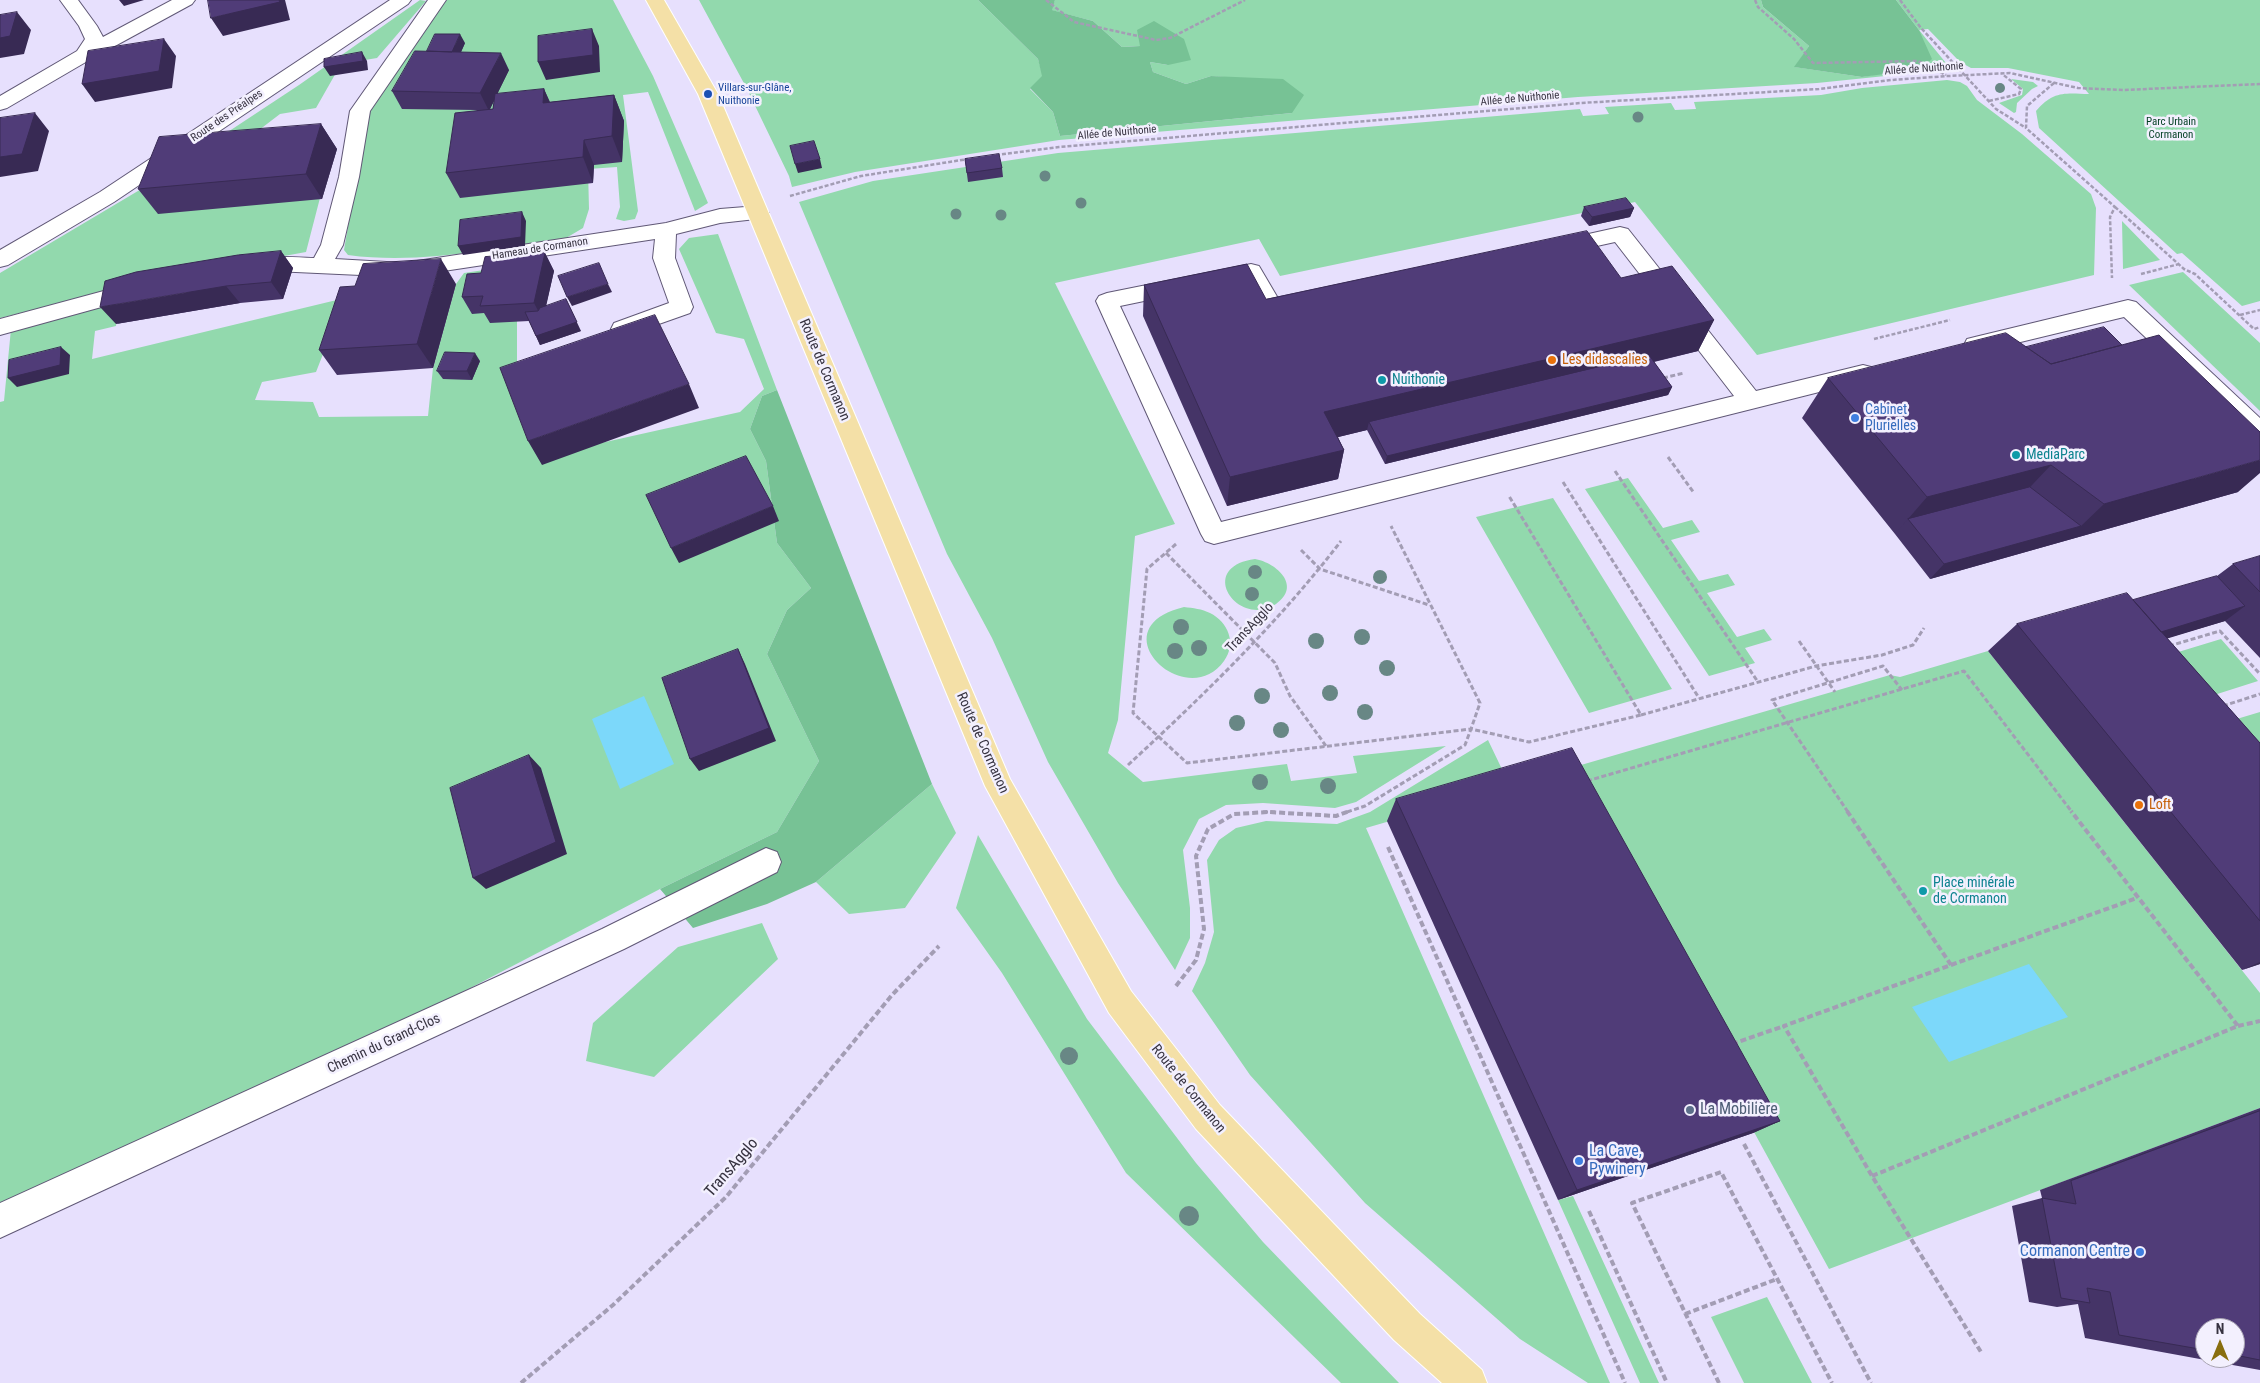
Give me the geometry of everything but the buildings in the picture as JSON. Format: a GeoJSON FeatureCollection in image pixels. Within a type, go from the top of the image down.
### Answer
{"type":"FeatureCollection","features":[{"type":"Feature","properties":{"kind":"main road","name":"Route de Cormanon"},"geometry":{"type":"LineString","coordinates":[[655,0],[772,205],[999,786],[1120,1002],[1208,1117],[1407,1327],[1469,1383]]}},
{"type":"Feature","properties":{"kind":"street"},"geometry":{"type":"LineString","coordinates":[[69,0],[88,26],[94,39],[84,55]]}},
{"type":"Feature","properties":{"kind":"street"},"geometry":{"type":"LineString","coordinates":[[0,104],[84,55],[186,0]]}},
{"type":"Feature","properties":{"kind":"street","name":"Route des Préalpes"},"geometry":{"type":"LineString","coordinates":[[0,260],[107,197],[402,0]]}},
{"type":"Feature","properties":{"kind":"street"},"geometry":{"type":"LineString","coordinates":[[321,266],[332,245],[349,177],[360,111],[436,0]]}},
{"type":"Feature","properties":{"kind":"street","name":"Hameau de Cormanon"},"geometry":{"type":"LineString","coordinates":[[237,270],[274,264],[404,270],[666,230],[772,205]]}},
{"type":"Feature","properties":{"kind":"street"},"geometry":{"type":"LineString","coordinates":[[602,336],[682,307],[664,258],[666,230]]}},
{"type":"Feature","properties":{"kind":"street"},"geometry":{"type":"LineString","coordinates":[[1534,253],[1620,234],[1750,400]]}},
{"type":"Feature","properties":{"kind":"street"},"geometry":{"type":"LineString","coordinates":[[1321,299],[1273,309],[1251,271],[1107,301],[1214,534],[1884,368]]}},
{"type":"Feature","properties":{"kind":"street"},"geometry":{"type":"LineString","coordinates":[[0,327],[153,285]]}},
{"type":"Feature","properties":{"kind":"street"},"geometry":{"type":"LineString","coordinates":[[1950,351],[2128,308],[2260,432]]}},
{"type":"Feature","properties":{"kind":"street","name":"Chemin du Grand-Clos"},"geometry":{"type":"LineString","coordinates":[[0,1222],[604,943],[766,862]]}},
{"type":"Feature","properties":{"kind":"path"},"geometry":{"type":"LineString","coordinates":[[1046,0],[1074,22],[1156,40],[1170,38],[1245,0]]}},
{"type":"Feature","properties":{"kind":"path"},"geometry":{"type":"LineString","coordinates":[[1755,0],[1758,7],[1794,38],[1813,62],[1918,61],[1948,76]]}},
{"type":"Feature","properties":{"kind":"path"},"geometry":{"type":"LineString","coordinates":[[1900,0],[1922,28],[1996,109],[2026,128],[2179,264],[2195,274],[2254,329],[2260,327]]}},
{"type":"Feature","properties":{"kind":"path"},"geometry":{"type":"LineString","coordinates":[[1989,101],[2020,94],[2021,90],[2001,74]]}},
{"type":"Feature","properties":{"kind":"path","name":"Allée de Nuithonie"},"geometry":{"type":"LineString","coordinates":[[992,156],[1058,146],[1542,106],[1819,89],[1891,80],[1965,75],[2010,74],[2078,88],[2122,90],[2260,84]]}},
{"type":"Feature","properties":{"kind":"path"},"geometry":{"type":"LineString","coordinates":[[2026,128],[2027,106],[2054,83]]}},
{"type":"Feature","properties":{"kind":"path"},"geometry":{"type":"LineString","coordinates":[[772,205],[861,176],[973,158]]}},
{"type":"Feature","properties":{"kind":"path"},"geometry":{"type":"LineString","coordinates":[[2115,207],[2110,217],[2112,281],[2128,308]]}},
{"type":"Feature","properties":{"kind":"path"},"geometry":{"type":"LineString","coordinates":[[2112,281],[2179,264]]}},
{"type":"Feature","properties":{"kind":"path"},"geometry":{"type":"LineString","coordinates":[[2240,316],[2260,310]]}},
{"type":"Feature","properties":{"kind":"path"},"geometry":{"type":"LineString","coordinates":[[1871,339],[1958,318]]}},
{"type":"Feature","properties":{"kind":"path"},"geometry":{"type":"LineString","coordinates":[[1657,380],[1685,373],[1729,373]]}},
{"type":"Feature","properties":{"kind":"path"},"geometry":{"type":"LineString","coordinates":[[1594,439],[1758,682]]}},
{"type":"Feature","properties":{"kind":"path"},"geometry":{"type":"LineString","coordinates":[[1544,452],[1699,698]]}},
{"type":"Feature","properties":{"kind":"path"},"geometry":{"type":"LineString","coordinates":[[1490,465],[1641,715]]}},
{"type":"Feature","properties":{"kind":"path"},"geometry":{"type":"LineString","coordinates":[[1176,986],[1196,960],[1204,929],[1196,856],[1208,829],[1234,814],[1269,812],[1336,816],[1365,806],[1465,745],[1480,703],[1428,605],[1375,494]]}},
{"type":"Feature","properties":{"kind":"path","name":"TransAgglo"},"geometry":{"type":"LineString","coordinates":[[1128,765],[1160,736],[1254,641],[1320,568],[1375,494]]}},
{"type":"Feature","properties":{"kind":"path"},"geometry":{"type":"LineString","coordinates":[[1270,520],[1320,568],[1428,605]]}},
{"type":"Feature","properties":{"kind":"path"},"geometry":{"type":"LineString","coordinates":[[1214,534],[1177,544],[1147,569],[1133,713],[1187,763],[1471,729],[1529,742],[1641,715],[1816,666],[1882,655],[1913,645],[1924,628]]}},
{"type":"Feature","properties":{"kind":"path"},"geometry":{"type":"LineString","coordinates":[[1166,552],[1275,663],[1290,696],[1326,746]]}},
{"type":"Feature","properties":{"kind":"path"},"geometry":{"type":"LineString","coordinates":[[2164,648],[2220,631],[2260,674]]}},
{"type":"Feature","properties":{"kind":"path"},"geometry":{"type":"LineString","coordinates":[[1799,641],[1835,692]]}},
{"type":"Feature","properties":{"kind":"path"},"geometry":{"type":"LineString","coordinates":[[1902,690],[1883,666],[1772,700],[1952,965]]}},
{"type":"Feature","properties":{"kind":"path"},"geometry":{"type":"LineString","coordinates":[[1577,784],[1964,671],[2136,898],[2238,1026]]}},
{"type":"Feature","properties":{"kind":"path"},"geometry":{"type":"LineString","coordinates":[[2215,709],[2260,694]]}},
{"type":"Feature","properties":{"kind":"path"},"geometry":{"type":"LineString","coordinates":[[1388,847],[1624,1383]]}},
{"type":"Feature","properties":{"kind":"path"},"geometry":{"type":"LineString","coordinates":[[1730,1045],[2136,898]]}},
{"type":"Feature","properties":{"kind":"path","name":"TransAgglo"},"geometry":{"type":"LineString","coordinates":[[521,1383],[613,1305],[726,1197],[892,995],[939,946]]}},
{"type":"Feature","properties":{"kind":"path"},"geometry":{"type":"LineString","coordinates":[[1872,1176],[2238,1026],[2260,1021]]}},
{"type":"Feature","properties":{"kind":"path"},"geometry":{"type":"LineString","coordinates":[[1784,1026],[1872,1176],[1981,1352]]}},
{"type":"Feature","properties":{"kind":"path"},"geometry":{"type":"LineString","coordinates":[[1744,1144],[1870,1383]]}},
{"type":"Feature","properties":{"kind":"path"},"geometry":{"type":"LineString","coordinates":[[1719,1383],[1632,1202],[1721,1172],[1832,1383]]}},
{"type":"Feature","properties":{"kind":"path"},"geometry":{"type":"LineString","coordinates":[[1589,1211],[1667,1383]]}},
{"type":"Feature","properties":{"kind":"path"},"geometry":{"type":"LineString","coordinates":[[1685,1314],[1777,1279]]}},
{"type":"Feature","properties":{"kind":"green space"},"geometry":{"type":"Polygon","coordinates":[[[420,0],[426,1],[377,58],[341,64],[316,108],[280,114],[195,179],[321,194],[306,252],[174,276],[0,318],[0,273],[143,188],[299,85],[420,0]]]}},
{"type":"Feature","properties":{"kind":"green space"},"geometry":{"type":"Polygon","coordinates":[[[447,0],[613,0],[653,76],[708,203],[695,211],[648,92],[623,95],[638,211],[635,219],[624,221],[616,219],[620,207],[617,167],[588,169],[589,209],[583,228],[566,238],[430,257],[375,258],[348,255],[344,250],[367,114],[396,64],[447,0]]]}},
{"type":"Feature","properties":{"kind":"green space"},"geometry":{"type":"Polygon","coordinates":[[[699,0],[978,0],[1038,59],[1043,76],[1030,89],[1053,112],[1060,136],[1292,113],[1237,78],[1211,76],[1186,84],[1153,72],[1150,62],[1168,65],[1140,46],[1122,47],[1093,21],[1051,10],[1055,0],[1761,0],[1763,7],[1809,46],[1795,67],[1862,77],[1883,73],[1919,30],[1946,63],[1944,70],[1817,83],[1578,97],[1059,140],[855,172],[792,187],[789,176],[746,87],[699,0]]]}},
{"type":"Feature","properties":{"kind":"green space"},"geometry":{"type":"Polygon","coordinates":[[[978,0],[1055,0],[1052,10],[1093,21],[1122,47],[1140,46],[1137,30],[1154,21],[1184,39],[1191,60],[1168,65],[1150,62],[1153,72],[1186,84],[1211,76],[1283,79],[1304,95],[1292,113],[1060,136],[1053,112],[1030,88],[1042,76],[1038,59],[978,0]]]}},
{"type":"Feature","properties":{"kind":"green space"},"geometry":{"type":"Polygon","coordinates":[[[1761,0],[1896,0],[1919,30],[1932,59],[1921,69],[1862,77],[1794,67],[1809,46],[1763,7],[1761,0]]]}},
{"type":"Feature","properties":{"kind":"green space","name":"Parc Urbain Cormanon"},"geometry":{"type":"Polygon","coordinates":[[[1896,0],[2260,0],[2260,301],[2242,306],[2182,253],[2177,254],[2039,128],[2036,111],[2042,104],[2060,95],[2089,94],[2079,82],[2008,68],[1971,68],[1960,62],[1928,29],[1919,30],[1896,0]]]}},
{"type":"Feature","properties":{"kind":"green space"},"geometry":{"type":"Polygon","coordinates":[[[2011,79],[2033,82],[2038,86],[2017,103],[2016,112],[2014,113],[1999,103],[2022,95],[2023,89],[2011,79]]]}},
{"type":"Feature","properties":{"kind":"green space"},"geometry":{"type":"Polygon","coordinates":[[[1947,80],[1960,82],[1967,86],[1977,100],[2022,134],[2091,194],[2096,208],[2094,275],[1757,355],[1635,202],[1280,276],[1259,239],[1055,283],[1175,524],[1135,536],[1118,720],[1108,753],[1143,782],[1287,764],[1291,781],[1357,773],[1353,756],[1446,746],[1356,802],[1335,808],[1263,803],[1226,805],[1199,819],[1183,850],[1190,908],[1190,938],[1175,970],[1118,883],[1048,762],[992,638],[947,554],[799,202],[873,181],[1058,153],[1580,109],[1583,116],[1609,114],[1605,107],[1671,103],[1675,110],[1696,109],[1694,102],[1821,95],[1862,88],[1947,80]]]}},
{"type":"Feature","properties":{"kind":"green space"},"geometry":{"type":"Polygon","coordinates":[[[2122,221],[2160,260],[2123,269],[2122,221]]]}},
{"type":"Feature","properties":{"kind":"green space"},"geometry":{"type":"Polygon","coordinates":[[[718,234],[777,390],[762,396],[750,429],[766,461],[777,543],[811,588],[787,610],[767,654],[819,761],[777,832],[660,889],[344,1054],[0,1206],[0,402],[4,401],[11,329],[119,301],[116,326],[95,331],[92,359],[345,298],[316,372],[262,382],[255,400],[313,402],[319,417],[428,416],[433,368],[456,284],[464,273],[545,261],[517,285],[517,385],[547,455],[740,412],[764,389],[744,339],[716,333],[679,249],[689,238],[718,234]]]}},
{"type":"Feature","properties":{"kind":"green space"},"geometry":{"type":"Polygon","coordinates":[[[2183,272],[2260,343],[2260,411],[2129,285],[2183,272]]]}},
{"type":"Feature","properties":{"kind":"green space"},"geometry":{"type":"Polygon","coordinates":[[[777,390],[932,784],[816,882],[767,904],[693,928],[660,889],[777,832],[819,761],[767,654],[787,610],[811,588],[777,543],[766,461],[750,429],[762,396],[777,390]]]}},
{"type":"Feature","properties":{"kind":"green space"},"geometry":{"type":"Polygon","coordinates":[[[1628,478],[1663,528],[1692,520],[1700,532],[1671,540],[1699,581],[1728,574],[1735,585],[1707,593],[1737,637],[1764,629],[1772,640],[1745,648],[1755,663],[1709,676],[1585,489],[1628,478]]]}},
{"type":"Feature","properties":{"kind":"green space"},"geometry":{"type":"Polygon","coordinates":[[[1553,498],[1672,689],[1589,713],[1476,517],[1553,498]]]}},
{"type":"Feature","properties":{"kind":"green space"},"geometry":{"type":"Polygon","coordinates":[[[1255,559],[1263,561],[1278,570],[1284,576],[1287,583],[1287,590],[1283,597],[1276,604],[1262,610],[1248,609],[1237,603],[1229,594],[1225,583],[1228,573],[1237,564],[1255,559]]]}},
{"type":"Feature","properties":{"kind":"green space"},"geometry":{"type":"Polygon","coordinates":[[[1184,607],[1210,613],[1222,622],[1229,634],[1230,647],[1228,654],[1224,661],[1208,675],[1189,678],[1171,673],[1157,662],[1148,647],[1148,632],[1159,618],[1184,607]]]}},
{"type":"Feature","properties":{"kind":"green space"},"geometry":{"type":"Polygon","coordinates":[[[2221,639],[2258,681],[2189,703],[2152,660],[2221,639]]]}},
{"type":"Feature","properties":{"kind":"green space"},"geometry":{"type":"Polygon","coordinates":[[[1988,651],[2260,993],[2260,1108],[1829,1269],[1557,772],[1890,675],[1900,677],[1988,651]]]}},
{"type":"Feature","properties":{"kind":"green space"},"geometry":{"type":"Polygon","coordinates":[[[2260,712],[2260,785],[2210,727],[2260,712]]]}},
{"type":"Feature","properties":{"kind":"green space"},"geometry":{"type":"Polygon","coordinates":[[[1488,740],[1510,786],[1366,828],[1610,1383],[1588,1383],[1520,1339],[1365,1203],[1250,1075],[1192,991],[1205,963],[1214,932],[1207,860],[1219,840],[1236,828],[1266,821],[1337,824],[1370,812],[1488,740]]]}},
{"type":"Feature","properties":{"kind":"green space"},"geometry":{"type":"Polygon","coordinates":[[[932,784],[956,833],[905,908],[849,914],[816,882],[932,784]]]}},
{"type":"Feature","properties":{"kind":"green space"},"geometry":{"type":"Polygon","coordinates":[[[978,835],[1087,1019],[1196,1163],[1263,1242],[1399,1383],[1341,1383],[1126,1173],[1002,973],[956,908],[978,835]]]}},
{"type":"Feature","properties":{"kind":"green space"},"geometry":{"type":"Polygon","coordinates":[[[762,923],[778,959],[654,1077],[586,1061],[593,1023],[678,947],[762,923]]]}},
{"type":"Feature","properties":{"kind":"green space"},"geometry":{"type":"Polygon","coordinates":[[[1573,1196],[1659,1383],[1640,1383],[1558,1200],[1573,1196]]]}},
{"type":"Feature","properties":{"kind":"green space"},"geometry":{"type":"Polygon","coordinates":[[[1767,1297],[1812,1383],[1744,1383],[1711,1317],[1767,1297]]]}},
{"type":"Feature","properties":{"kind":"water"},"geometry":{"type":"Polygon","coordinates":[[[644,696],[674,764],[620,789],[592,719],[644,696]]]}},
{"type":"Feature","properties":{"kind":"water"},"geometry":{"type":"Polygon","coordinates":[[[2029,964],[2068,1017],[1949,1062],[1912,1007],[2029,964]]]}},
{"type":"Feature","properties":{"kind":"place","name":"Villars-sur-Glâne, Nuithonie"},"geometry":{"type":"Point","coordinates":[708,94]}},
{"type":"Feature","properties":{"kind":"place","name":"Les didascalies"},"geometry":{"type":"Point","coordinates":[1552,360]}},
{"type":"Feature","properties":{"kind":"place","name":"Nuithonie"},"geometry":{"type":"Point","coordinates":[1382,380]}},
{"type":"Feature","properties":{"kind":"place","name":"Cabinet Plurielles"},"geometry":{"type":"Point","coordinates":[1855,418]}},
{"type":"Feature","properties":{"kind":"place","name":"MediaParc"},"geometry":{"type":"Point","coordinates":[2016,455]}},
{"type":"Feature","properties":{"kind":"place","name":"Loft"},"geometry":{"type":"Point","coordinates":[2139,805]}},
{"type":"Feature","properties":{"kind":"place","name":"Place minérale de Cormanon"},"geometry":{"type":"Point","coordinates":[1923,891]}},
{"type":"Feature","properties":{"kind":"place","name":"La Mobilière"},"geometry":{"type":"Point","coordinates":[1690,1110]}},
{"type":"Feature","properties":{"kind":"place","name":"La Cave, Pywinery"},"geometry":{"type":"Point","coordinates":[1579,1161]}},
{"type":"Feature","properties":{"kind":"place","name":"Cormanon Centre"},"geometry":{"type":"Point","coordinates":[2140,1252]}}]}
